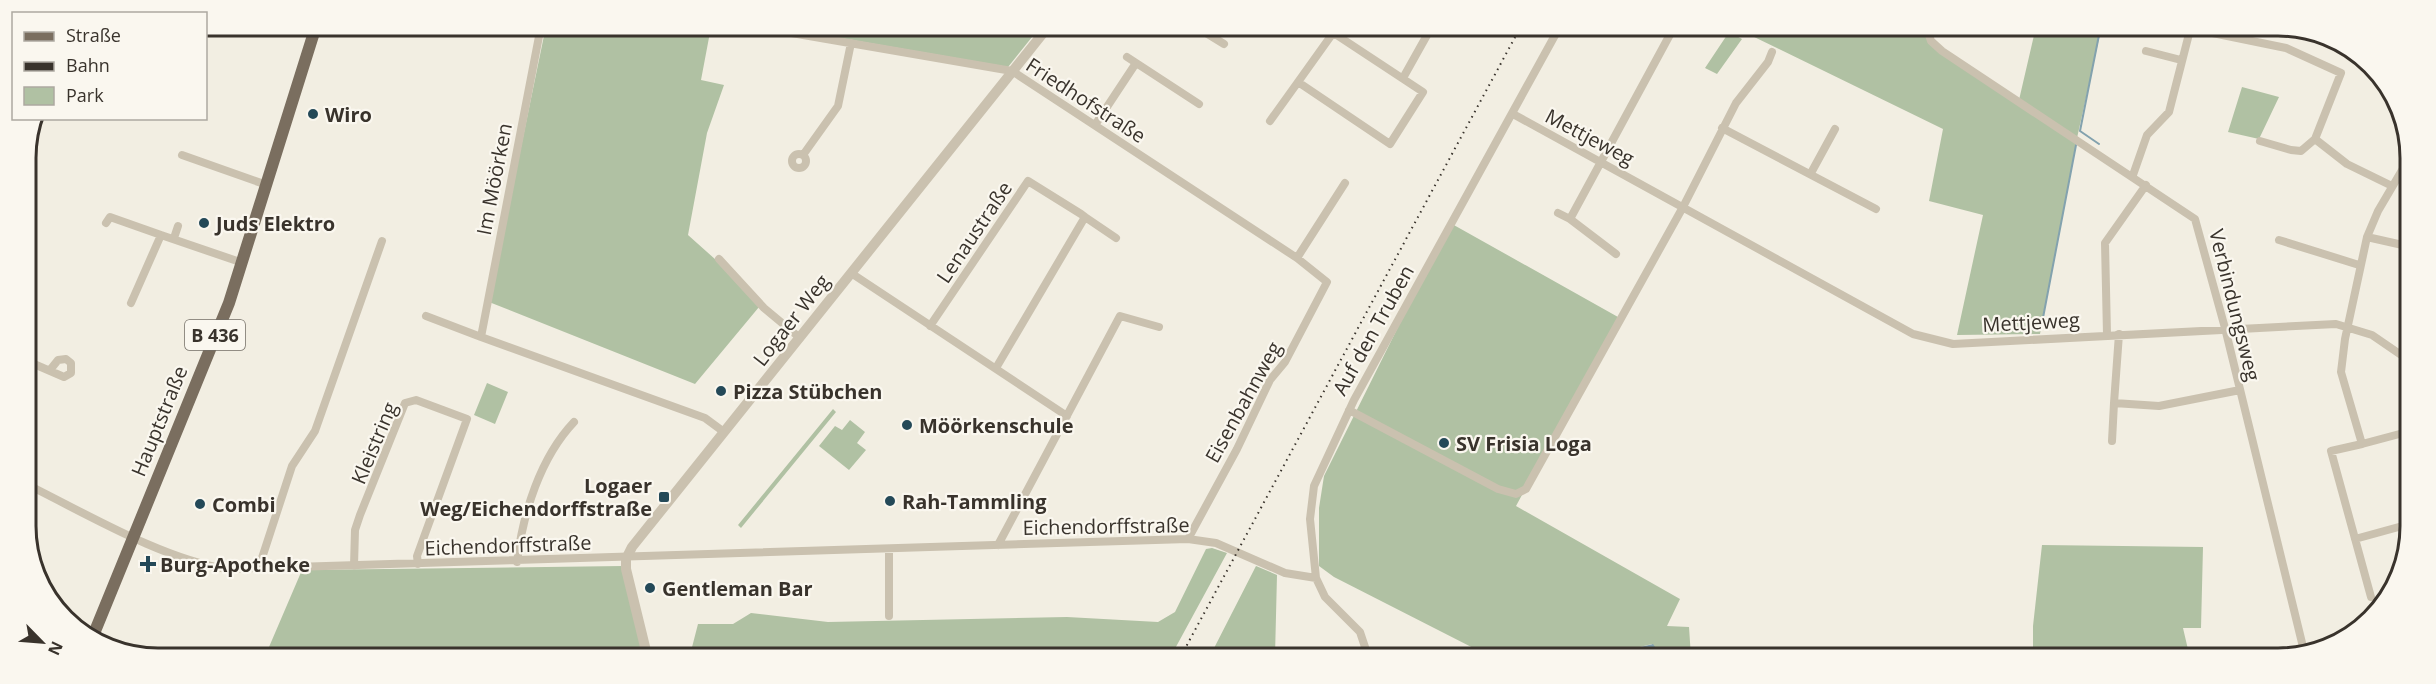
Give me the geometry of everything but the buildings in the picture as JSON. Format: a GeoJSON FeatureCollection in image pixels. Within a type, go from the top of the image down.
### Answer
{"type":"FeatureCollection","features":[{"type":"Feature","properties":{"kind":"main road","name":"Hauptstraße"},"geometry":{"type":"LineString","coordinates":[[95,631],[243,263],[313,36]]}},
{"type":"Feature","properties":{"kind":"street","name":"Im Möörken"},"geometry":{"type":"LineString","coordinates":[[481,337],[539,36]]}},
{"type":"Feature","properties":{"kind":"street","name":"Friedhofstraße"},"geometry":{"type":"LineString","coordinates":[[819,36],[1012,71],[1297,258],[1327,282]]}},
{"type":"Feature","properties":{"kind":"street","name":"Logaer Weg"},"geometry":{"type":"LineString","coordinates":[[626,559],[640,536],[1041,36]]}},
{"type":"Feature","properties":{"kind":"street"},"geometry":{"type":"LineString","coordinates":[[1211,36],[1224,44]]}},
{"type":"Feature","properties":{"kind":"street"},"geometry":{"type":"LineString","coordinates":[[1270,121],[1298,82],[1326,36]]}},
{"type":"Feature","properties":{"kind":"street"},"geometry":{"type":"LineString","coordinates":[[1298,82],[1390,144],[1423,92],[1339,36]]}},
{"type":"Feature","properties":{"kind":"street"},"geometry":{"type":"LineString","coordinates":[[1403,78],[1427,36]]}},
{"type":"Feature","properties":{"kind":"street","name":"Auf den Truben"},"geometry":{"type":"LineString","coordinates":[[1365,648],[1360,632],[1325,597],[1316,578],[1311,536],[1312,497],[1322,465],[1348,410],[1555,36]]}},
{"type":"Feature","properties":{"kind":"street"},"geometry":{"type":"LineString","coordinates":[[1570,219],[1669,36]]}},
{"type":"Feature","properties":{"kind":"street","name":"Verbindungsweg"},"geometry":{"type":"LineString","coordinates":[[1929,36],[1931,41],[1942,51],[2133,175],[2195,219],[2225,328],[2303,646]]}},
{"type":"Feature","properties":{"kind":"street"},"geometry":{"type":"LineString","coordinates":[[2133,175],[2146,135],[2169,112],[2188,36]]}},
{"type":"Feature","properties":{"kind":"street"},"geometry":{"type":"LineString","coordinates":[[2227,36],[2286,48],[2341,73],[2315,139],[2301,151],[2260,141]]}},
{"type":"Feature","properties":{"kind":"street"},"geometry":{"type":"LineString","coordinates":[[803,155],[838,106],[852,43]]}},
{"type":"Feature","properties":{"kind":"street"},"geometry":{"type":"LineString","coordinates":[[2146,51],[2181,60]]}},
{"type":"Feature","properties":{"kind":"street"},"geometry":{"type":"LineString","coordinates":[[1348,410],[1498,489],[1516,494],[1526,489],[1683,207],[1722,128],[1736,104],[1768,62],[1772,52]]}},
{"type":"Feature","properties":{"kind":"street"},"geometry":{"type":"LineString","coordinates":[[1127,57],[1199,104]]}},
{"type":"Feature","properties":{"kind":"street"},"geometry":{"type":"LineString","coordinates":[[1095,124],[1136,63]]}},
{"type":"Feature","properties":{"kind":"street","name":"Mettjeweg"},"geometry":{"type":"LineString","coordinates":[[1513,114],[1913,334],[1953,344],[2119,333],[2336,324],[2349,326],[2372,335],[2400,354]]}},
{"type":"Feature","properties":{"kind":"street"},"geometry":{"type":"LineString","coordinates":[[1722,128],[1876,209]]}},
{"type":"Feature","properties":{"kind":"street"},"geometry":{"type":"LineString","coordinates":[[1811,173],[1834,129]]}},
{"type":"Feature","properties":{"kind":"street"},"geometry":{"type":"LineString","coordinates":[[2315,139],[2347,164],[2392,186]]}},
{"type":"Feature","properties":{"kind":"street"},"geometry":{"type":"LineString","coordinates":[[182,155],[267,185]]}},
{"type":"Feature","properties":{"kind":"street"},"geometry":{"type":"LineString","coordinates":[[2362,444],[2341,372],[2359,265],[2367,237],[2400,173]]}},
{"type":"Feature","properties":{"kind":"street","name":"Lenaustraße"},"geometry":{"type":"LineString","coordinates":[[930,326],[1028,181],[1116,238]]}},
{"type":"Feature","properties":{"kind":"street"},"geometry":{"type":"LineString","coordinates":[[1297,258],[1345,183]]}},
{"type":"Feature","properties":{"kind":"street"},"geometry":{"type":"LineString","coordinates":[[2107,334],[2105,243],[2146,185]]}},
{"type":"Feature","properties":{"kind":"street"},"geometry":{"type":"LineString","coordinates":[[1558,213],[1570,219],[1616,254]]}},
{"type":"Feature","properties":{"kind":"street"},"geometry":{"type":"LineString","coordinates":[[106,223],[110,217],[243,263]]}},
{"type":"Feature","properties":{"kind":"street"},"geometry":{"type":"LineString","coordinates":[[996,368],[1085,217]]}},
{"type":"Feature","properties":{"kind":"street"},"geometry":{"type":"LineString","coordinates":[[174,238],[178,226]]}},
{"type":"Feature","properties":{"kind":"street"},"geometry":{"type":"LineString","coordinates":[[131,303],[161,235]]}},
{"type":"Feature","properties":{"kind":"street"},"geometry":{"type":"LineString","coordinates":[[2367,237],[2400,244]]}},
{"type":"Feature","properties":{"kind":"street"},"geometry":{"type":"LineString","coordinates":[[2279,240],[2359,265]]}},
{"type":"Feature","properties":{"kind":"street"},"geometry":{"type":"LineString","coordinates":[[261,568],[261,561],[292,466],[315,431],[382,241]]}},
{"type":"Feature","properties":{"kind":"street"},"geometry":{"type":"LineString","coordinates":[[719,259],[764,308],[800,338]]}},
{"type":"Feature","properties":{"kind":"street"},"geometry":{"type":"LineString","coordinates":[[851,273],[1067,416]]}},
{"type":"Feature","properties":{"kind":"street","name":"Eisenbahnweg"},"geometry":{"type":"LineString","coordinates":[[1188,539],[1237,449],[1270,381],[1284,363],[1327,282]]}},
{"type":"Feature","properties":{"kind":"street"},"geometry":{"type":"LineString","coordinates":[[426,316],[705,418],[724,432]]}},
{"type":"Feature","properties":{"kind":"street"},"geometry":{"type":"LineString","coordinates":[[998,545],[1120,316],[1159,327]]}},
{"type":"Feature","properties":{"kind":"street"},"geometry":{"type":"LineString","coordinates":[[2112,441],[2119,333]]}},
{"type":"Feature","properties":{"kind":"street"},"geometry":{"type":"LineString","coordinates":[[36,365],[50,370]]}},
{"type":"Feature","properties":{"kind":"street"},"geometry":{"type":"LineString","coordinates":[[2114,403],[2159,406],[2240,390]]}},
{"type":"Feature","properties":{"kind":"street","name":"Kleistring"},"geometry":{"type":"LineString","coordinates":[[354,566],[356,530],[360,515],[405,403],[416,400],[467,419],[417,556],[417,564]]}},
{"type":"Feature","properties":{"kind":"street"},"geometry":{"type":"LineString","coordinates":[[517,562],[528,506],[562,435],[574,422]]}},
{"type":"Feature","properties":{"kind":"street"},"geometry":{"type":"LineString","coordinates":[[2371,597],[2331,451],[2400,434]]}},
{"type":"Feature","properties":{"kind":"street","name":"Eichendorffstraße"},"geometry":{"type":"LineString","coordinates":[[36,489],[132,538],[219,568],[626,559],[1188,539],[1216,543],[1285,573],[1316,578]]}},
{"type":"Feature","properties":{"kind":"street"},"geometry":{"type":"LineString","coordinates":[[2355,539],[2400,527]]}},
{"type":"Feature","properties":{"kind":"street"},"geometry":{"type":"LineString","coordinates":[[889,549],[889,616]]}},
{"type":"Feature","properties":{"kind":"street"},"geometry":{"type":"LineString","coordinates":[[626,559],[627,579],[645,648]]}},
{"type":"Feature","properties":{"kind":"green space"},"geometry":{"type":"Polygon","coordinates":[[[544,36],[709,36],[701,80],[724,85],[707,133],[688,235],[716,260],[759,307],[695,384],[489,302],[544,36]]]}},
{"type":"Feature","properties":{"kind":"green space"},"geometry":{"type":"Polygon","coordinates":[[[829,36],[1033,36],[1008,67],[829,36]]]}},
{"type":"Feature","properties":{"kind":"green space"},"geometry":{"type":"Polygon","coordinates":[[[1726,36],[1736,36],[1742,39],[1717,74],[1705,68],[1726,36]]]}},
{"type":"Feature","properties":{"kind":"green space"},"geometry":{"type":"Polygon","coordinates":[[[1752,36],[1929,36],[1931,41],[2019,100],[2034,36],[2100,36],[2077,138],[2040,334],[1957,335],[1983,215],[1929,201],[1943,129],[1752,36]]]}},
{"type":"Feature","properties":{"kind":"green space"},"geometry":{"type":"Polygon","coordinates":[[[2242,87],[2279,97],[2259,139],[2228,132],[2242,87]]]}},
{"type":"Feature","properties":{"kind":"green space","name":"SV Frisia Loga"},"geometry":{"type":"Polygon","coordinates":[[[1452,224],[1618,317],[1516,506],[1680,599],[1667,626],[1689,627],[1690,648],[1655,648],[1652,644],[1636,648],[1473,648],[1334,577],[1319,566],[1319,508],[1324,476],[1452,224]]]}},
{"type":"Feature","properties":{"kind":"green space"},"geometry":{"type":"Polygon","coordinates":[[[487,383],[508,392],[495,424],[474,415],[487,383]]]}},
{"type":"Feature","properties":{"kind":"green space"},"geometry":{"type":"Polygon","coordinates":[[[833,409],[836,412],[741,528],[738,525],[833,409]]]}},
{"type":"Feature","properties":{"kind":"green space"},"geometry":{"type":"Polygon","coordinates":[[[850,420],[865,432],[857,443],[866,450],[849,470],[819,446],[835,426],[842,430],[850,420]]]}},
{"type":"Feature","properties":{"kind":"green space"},"geometry":{"type":"Polygon","coordinates":[[[2042,545],[2203,547],[2201,628],[2183,628],[2188,648],[2033,648],[2033,626],[2042,545]]]}},
{"type":"Feature","properties":{"kind":"green space"},"geometry":{"type":"Polygon","coordinates":[[[1212,548],[1227,553],[1175,648],[692,648],[698,624],[733,624],[751,613],[828,622],[1067,617],[1158,622],[1175,612],[1206,549],[1212,548]]]}},
{"type":"Feature","properties":{"kind":"green space"},"geometry":{"type":"Polygon","coordinates":[[[623,566],[643,648],[269,648],[302,570],[623,566]]]}},
{"type":"Feature","properties":{"kind":"green space"},"geometry":{"type":"Polygon","coordinates":[[[1256,566],[1277,575],[1275,648],[1214,648],[1256,566]]]}},
{"type":"Feature","properties":{"kind":"water"},"geometry":{"type":"Polygon","coordinates":[[[1653,644],[1656,648],[1637,648],[1653,644]]]}},
{"type":"Feature","properties":{"kind":"waterway"},"geometry":{"type":"LineString","coordinates":[[2099,36],[2080,131],[2099,144]]}},
{"type":"Feature","properties":{"kind":"waterway"},"geometry":{"type":"LineString","coordinates":[[2042,323],[2076,145]]}},
{"type":"Feature","properties":{"kind":"railway"},"geometry":{"type":"LineString","coordinates":[[1185,648],[1516,36]]}},
{"type":"Feature","properties":{"kind":"place","name":"Wiro"},"geometry":{"type":"Point","coordinates":[313,114]}},
{"type":"Feature","properties":{"kind":"place","name":"Juds Elektro"},"geometry":{"type":"Point","coordinates":[204,223]}},
{"type":"Feature","properties":{"kind":"place","name":"Pizza Stübchen"},"geometry":{"type":"Point","coordinates":[721,391]}},
{"type":"Feature","properties":{"kind":"place","name":"Möörkenschule"},"geometry":{"type":"Point","coordinates":[907,425]}},
{"type":"Feature","properties":{"kind":"place","name":"SV Frisia Loga"},"geometry":{"type":"Point","coordinates":[1444,443]}},
{"type":"Feature","properties":{"kind":"place","name":"Logaer Weg/Eichendorffstraße"},"geometry":{"type":"Point","coordinates":[664,497]}},
{"type":"Feature","properties":{"kind":"place","name":"Rah-Tammling"},"geometry":{"type":"Point","coordinates":[890,501]}},
{"type":"Feature","properties":{"kind":"place","name":"Combi"},"geometry":{"type":"Point","coordinates":[200,504]}},
{"type":"Feature","properties":{"kind":"place","name":"Burg-Apotheke"},"geometry":{"type":"Point","coordinates":[148,564]}},
{"type":"Feature","properties":{"kind":"place","name":"Gentleman Bar"},"geometry":{"type":"Point","coordinates":[650,588]}}]}
